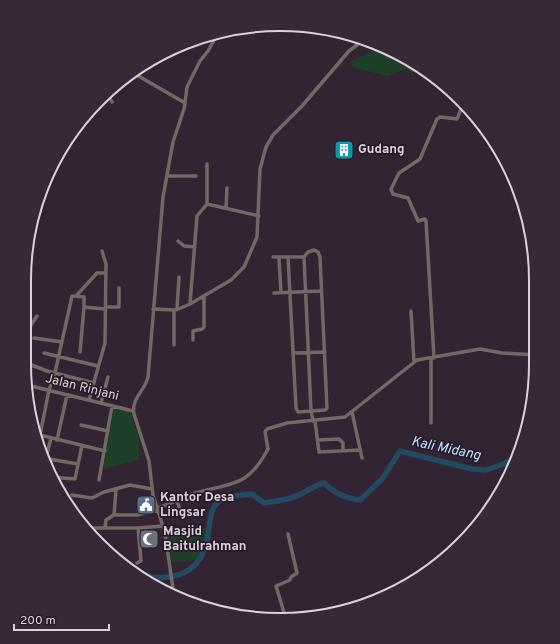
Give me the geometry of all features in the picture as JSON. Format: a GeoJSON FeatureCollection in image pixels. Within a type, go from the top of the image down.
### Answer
{"type":"FeatureCollection","features":[{"type":"Feature","properties":{"kind":"street"},"geometry":{"type":"LineString","coordinates":[[173,589],[163,526],[152,489],[150,467],[133,411],[135,401],[148,377],[164,193],[172,142],[188,87],[200,61],[214,39]]}},
{"type":"Feature","properties":{"kind":"street"},"geometry":{"type":"LineString","coordinates":[[153,309],[176,310],[190,304],[204,297],[235,277],[247,264],[257,238],[260,169],[264,152],[269,141],[349,51],[359,44]]}},
{"type":"Feature","properties":{"kind":"street"},"geometry":{"type":"LineString","coordinates":[[138,76],[184,102]]}},
{"type":"Feature","properties":{"kind":"street"},"geometry":{"type":"LineString","coordinates":[[110,98],[112,102]]}},
{"type":"Feature","properties":{"kind":"street"},"geometry":{"type":"LineString","coordinates":[[431,424],[433,358],[426,221],[425,219],[418,221],[408,198],[393,194],[391,189],[399,173],[420,159],[437,119],[440,117],[457,119],[461,109]]}},
{"type":"Feature","properties":{"kind":"street"},"geometry":{"type":"LineString","coordinates":[[190,304],[197,216],[207,204],[207,164]]}},
{"type":"Feature","properties":{"kind":"street"},"geometry":{"type":"LineString","coordinates":[[167,176],[196,176]]}},
{"type":"Feature","properties":{"kind":"street"},"geometry":{"type":"LineString","coordinates":[[226,208],[227,188]]}},
{"type":"Feature","properties":{"kind":"street"},"geometry":{"type":"LineString","coordinates":[[207,204],[259,216]]}},
{"type":"Feature","properties":{"kind":"street"},"geometry":{"type":"LineString","coordinates":[[178,242],[184,246],[195,247]]}},
{"type":"Feature","properties":{"kind":"street"},"geometry":{"type":"LineString","coordinates":[[273,257],[279,258],[288,257],[304,257],[311,250],[316,250],[319,254],[320,291],[325,352],[325,410],[298,412],[296,410],[288,257]]}},
{"type":"Feature","properties":{"kind":"street"},"geometry":{"type":"LineString","coordinates":[[89,400],[105,343],[106,260],[102,251]]}},
{"type":"Feature","properties":{"kind":"street"},"geometry":{"type":"LineString","coordinates":[[304,257],[312,411],[319,452],[360,450]]}},
{"type":"Feature","properties":{"kind":"street"},"geometry":{"type":"LineString","coordinates":[[279,258],[281,293]]}},
{"type":"Feature","properties":{"kind":"street"},"geometry":{"type":"LineString","coordinates":[[40,433],[49,390],[55,373],[72,297],[76,296],[97,273],[106,273]]}},
{"type":"Feature","properties":{"kind":"street"},"geometry":{"type":"LineString","coordinates":[[174,345],[179,277]]}},
{"type":"Feature","properties":{"kind":"street"},"geometry":{"type":"LineString","coordinates":[[84,307],[119,307],[119,288]]}},
{"type":"Feature","properties":{"kind":"street"},"geometry":{"type":"LineString","coordinates":[[274,293],[320,291]]}},
{"type":"Feature","properties":{"kind":"street"},"geometry":{"type":"LineString","coordinates":[[76,296],[84,297],[80,352]]}},
{"type":"Feature","properties":{"kind":"street"},"geometry":{"type":"LineString","coordinates":[[193,340],[193,331],[204,327],[204,297]]}},
{"type":"Feature","properties":{"kind":"street"},"geometry":{"type":"LineString","coordinates":[[411,311],[414,362]]}},
{"type":"Feature","properties":{"kind":"street"},"geometry":{"type":"LineString","coordinates":[[31,325],[37,316]]}},
{"type":"Feature","properties":{"kind":"street"},"geometry":{"type":"LineString","coordinates":[[34,338],[62,342]]}},
{"type":"Feature","properties":{"kind":"street"},"geometry":{"type":"LineString","coordinates":[[105,527],[106,520],[114,515],[137,515],[158,509],[192,494],[227,486],[247,477],[265,456],[268,449],[265,432],[267,429],[282,424],[339,418],[352,412],[414,362],[480,349],[502,353],[529,355]]}},
{"type":"Feature","properties":{"kind":"street"},"geometry":{"type":"LineString","coordinates":[[293,353],[325,352]]}},
{"type":"Feature","properties":{"kind":"street"},"geometry":{"type":"LineString","coordinates":[[44,353],[98,366]]}},
{"type":"Feature","properties":{"kind":"street"},"geometry":{"type":"LineString","coordinates":[[31,364],[55,373],[94,383]]}},
{"type":"Feature","properties":{"kind":"street"},"geometry":{"type":"LineString","coordinates":[[101,403],[108,377]]}},
{"type":"Feature","properties":{"kind":"street","name":"Jalan Rinjani"},"geometry":{"type":"LineString","coordinates":[[32,386],[133,411]]}},
{"type":"Feature","properties":{"kind":"street"},"geometry":{"type":"LineString","coordinates":[[57,440],[67,395]]}},
{"type":"Feature","properties":{"kind":"street"},"geometry":{"type":"LineString","coordinates":[[98,480],[105,451],[112,406]]}},
{"type":"Feature","properties":{"kind":"street"},"geometry":{"type":"LineString","coordinates":[[352,412],[362,458]]}},
{"type":"Feature","properties":{"kind":"street"},"geometry":{"type":"LineString","coordinates":[[81,426],[108,431]]}},
{"type":"Feature","properties":{"kind":"street"},"geometry":{"type":"LineString","coordinates":[[41,435],[105,451]]}},
{"type":"Feature","properties":{"kind":"street"},"geometry":{"type":"LineString","coordinates":[[47,451],[51,438]]}},
{"type":"Feature","properties":{"kind":"street"},"geometry":{"type":"LineString","coordinates":[[317,440],[339,439],[343,443],[343,451]]}},
{"type":"Feature","properties":{"kind":"street"},"geometry":{"type":"LineString","coordinates":[[59,478],[75,479],[82,445]]}},
{"type":"Feature","properties":{"kind":"street"},"geometry":{"type":"LineString","coordinates":[[51,459],[78,464]]}},
{"type":"Feature","properties":{"kind":"street"},"geometry":{"type":"LineString","coordinates":[[72,496],[92,498],[104,492],[132,485],[152,489]]}},
{"type":"Feature","properties":{"kind":"street"},"geometry":{"type":"LineString","coordinates":[[114,515],[116,490]]}},
{"type":"Feature","properties":{"kind":"street"},"geometry":{"type":"LineString","coordinates":[[177,501],[183,518]]}},
{"type":"Feature","properties":{"kind":"street"},"geometry":{"type":"LineString","coordinates":[[93,528],[138,528],[163,526]]}},
{"type":"Feature","properties":{"kind":"street"},"geometry":{"type":"LineString","coordinates":[[137,563],[141,561],[138,528]]}},
{"type":"Feature","properties":{"kind":"street"},"geometry":{"type":"LineString","coordinates":[[284,613],[276,586],[289,581],[298,574],[288,534]]}},
{"type":"Feature","properties":{"kind":"green space"},"geometry":{"type":"Polygon","coordinates":[[[375,50],[404,64],[418,73],[404,70],[387,76],[352,67],[350,62],[375,50]]]}},
{"type":"Feature","properties":{"kind":"green space"},"geometry":{"type":"Polygon","coordinates":[[[114,407],[130,411],[139,438],[139,460],[103,469],[114,407]]]}},
{"type":"Feature","properties":{"kind":"green space"},"geometry":{"type":"Polygon","coordinates":[[[207,528],[205,545],[196,560],[172,563],[168,536],[207,528]]]}},
{"type":"Feature","properties":{"kind":"waterway","name":"Kali Midang"},"geometry":{"type":"LineString","coordinates":[[152,578],[175,576],[193,567],[200,559],[205,549],[212,510],[217,503],[229,497],[252,494],[264,503],[274,502],[292,498],[324,483],[332,490],[340,494],[349,498],[360,500],[383,478],[400,451],[472,469],[486,470],[509,461]]}},
{"type":"Feature","properties":{"kind":"place","name":"Gudang"},"geometry":{"type":"Point","coordinates":[344,150]}},
{"type":"Feature","properties":{"kind":"place","name":"Kantor Desa Lingsar"},"geometry":{"type":"Point","coordinates":[146,505]}},
{"type":"Feature","properties":{"kind":"place","name":"Masjid Baitulrahman"},"geometry":{"type":"Point","coordinates":[149,539]}}]}
